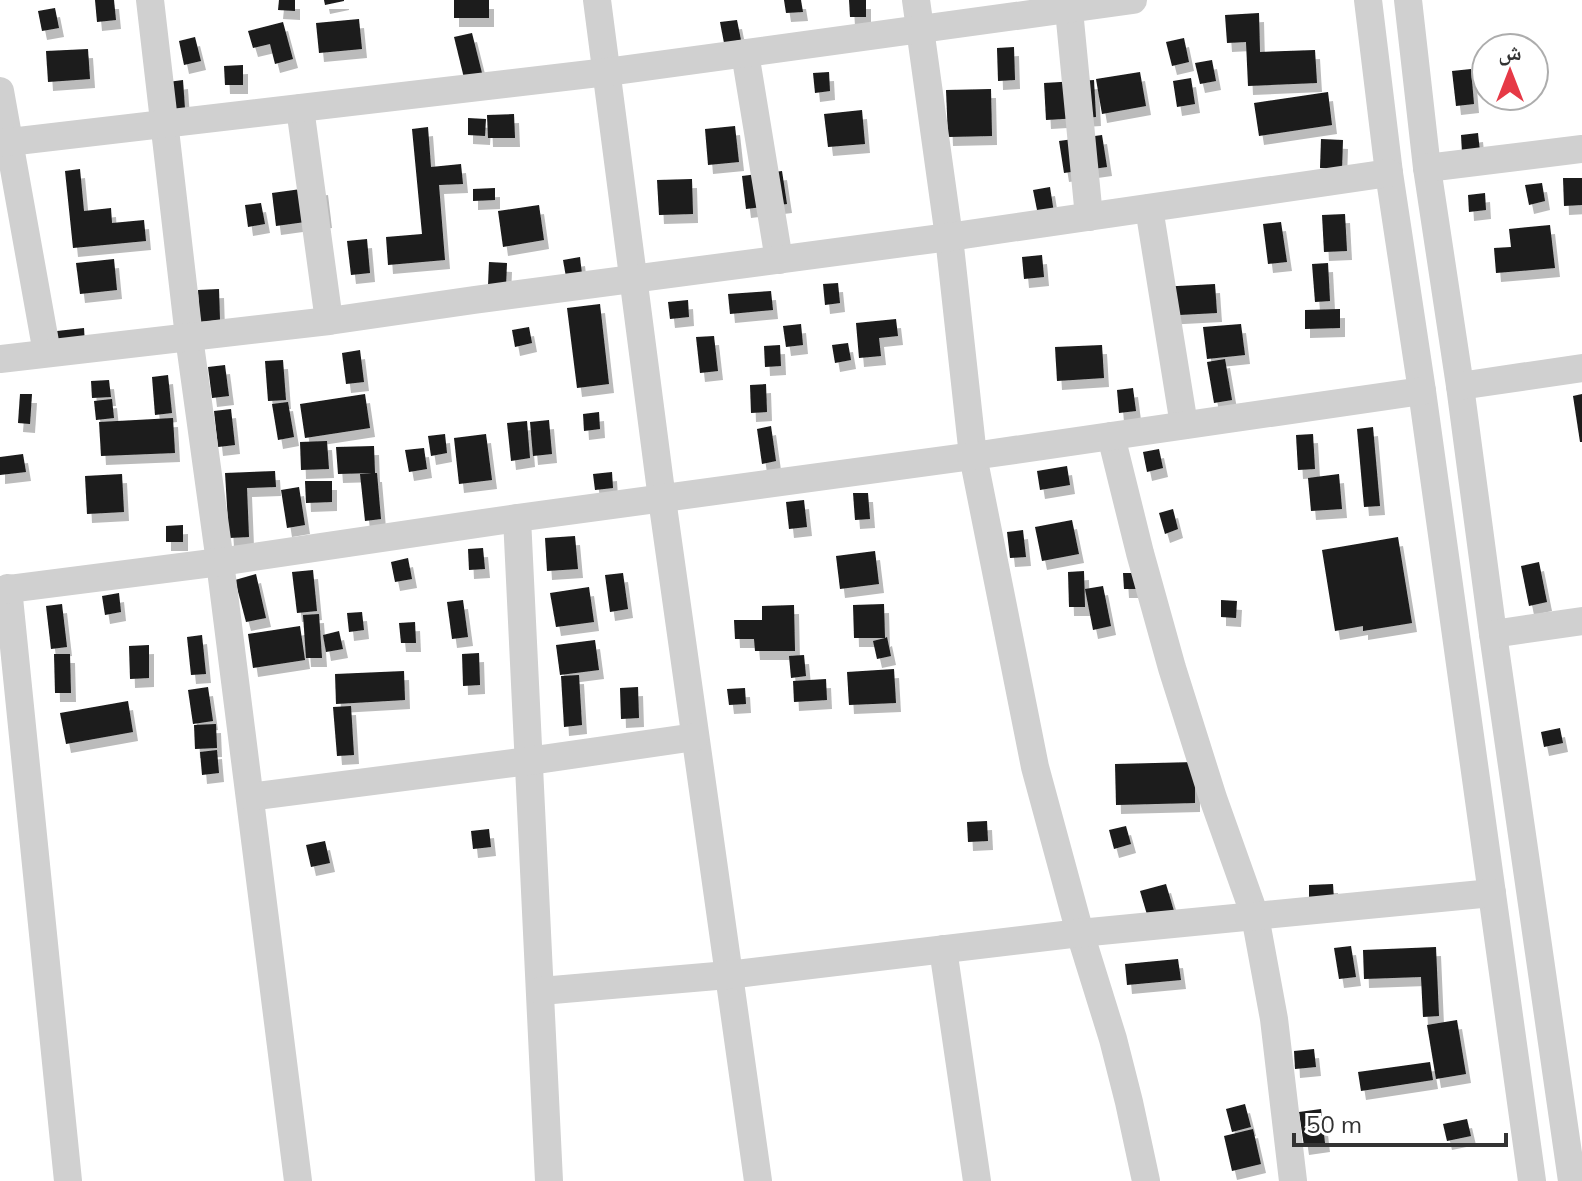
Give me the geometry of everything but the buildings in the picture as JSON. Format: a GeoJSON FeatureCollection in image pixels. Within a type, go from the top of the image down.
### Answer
{"type":"FeatureCollection","features":[{"type":"Feature","properties":{"kind":"street"},"geometry":{"type":"LineString","coordinates":[[150,0],[189,337],[298,1181]]}},
{"type":"Feature","properties":{"kind":"street"},"geometry":{"type":"LineString","coordinates":[[597,0],[632,279],[758,1181]]}},
{"type":"Feature","properties":{"kind":"street"},"geometry":{"type":"LineString","coordinates":[[916,0],[949,237],[973,456],[1035,767],[1080,933],[1113,1039],[1146,1181]]}},
{"type":"Feature","properties":{"kind":"street"},"geometry":{"type":"LineString","coordinates":[[4,143],[607,72],[1133,0]]}},
{"type":"Feature","properties":{"kind":"street"},"geometry":{"type":"LineString","coordinates":[[1368,0],[1389,173],[1532,1181]]}},
{"type":"Feature","properties":{"kind":"street"},"geometry":{"type":"LineString","coordinates":[[1408,0],[1427,168],[1572,1181]]}},
{"type":"Feature","properties":{"kind":"street"},"geometry":{"type":"LineString","coordinates":[[1069,10],[1089,217]]}},
{"type":"Feature","properties":{"kind":"street"},"geometry":{"type":"LineString","coordinates":[[745,53],[779,260]]}},
{"type":"Feature","properties":{"kind":"street"},"geometry":{"type":"LineString","coordinates":[[0,91],[4,143],[47,353]]}},
{"type":"Feature","properties":{"kind":"street"},"geometry":{"type":"LineString","coordinates":[[300,108],[329,321]]}},
{"type":"Feature","properties":{"kind":"street"},"geometry":{"type":"LineString","coordinates":[[1427,168],[1582,149]]}},
{"type":"Feature","properties":{"kind":"street"},"geometry":{"type":"LineString","coordinates":[[0,359],[329,321],[949,237],[1389,173]]}},
{"type":"Feature","properties":{"kind":"street"},"geometry":{"type":"LineString","coordinates":[[1149,208],[1184,425]]}},
{"type":"Feature","properties":{"kind":"street"},"geometry":{"type":"LineString","coordinates":[[1460,386],[1582,368]]}},
{"type":"Feature","properties":{"kind":"street"},"geometry":{"type":"LineString","coordinates":[[68,1181],[4,589],[220,562],[1422,391]]}},
{"type":"Feature","properties":{"kind":"street"},"geometry":{"type":"LineString","coordinates":[[1111,436],[1172,668],[1255,916],[1274,1019],[1293,1181]]}},
{"type":"Feature","properties":{"kind":"street"},"geometry":{"type":"LineString","coordinates":[[517,518],[549,1181]]}},
{"type":"Feature","properties":{"kind":"street"},"geometry":{"type":"LineString","coordinates":[[1493,634],[1582,621]]}},
{"type":"Feature","properties":{"kind":"street"},"geometry":{"type":"LineString","coordinates":[[250,797],[695,737]]}},
{"type":"Feature","properties":{"kind":"street"},"geometry":{"type":"LineString","coordinates":[[541,991],[728,975],[1080,933],[1492,893]]}},
{"type":"Feature","properties":{"kind":"street"},"geometry":{"type":"LineString","coordinates":[[943,949],[977,1181]]}}]}
